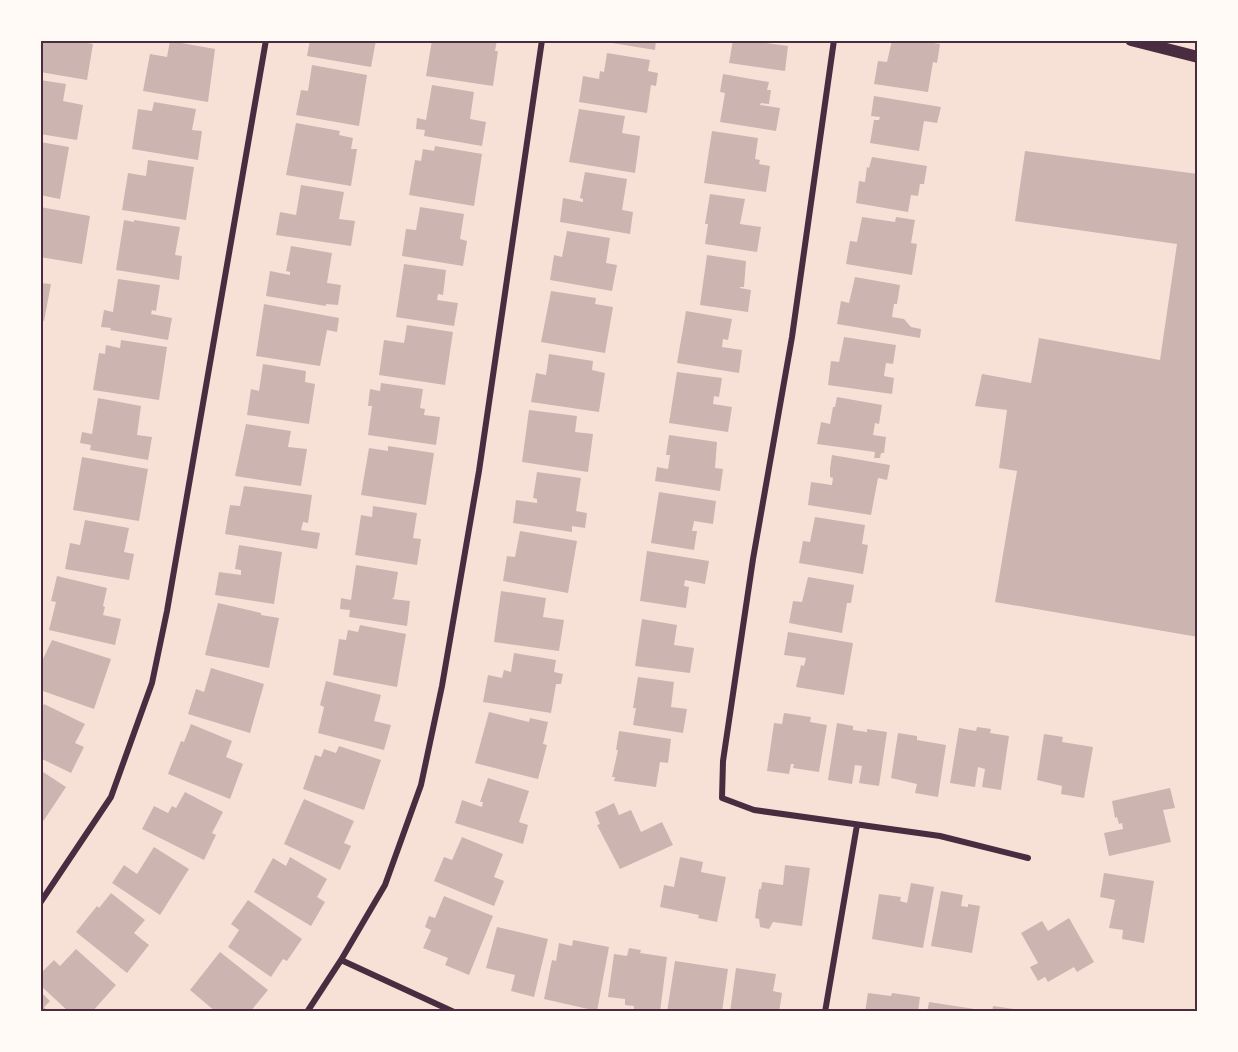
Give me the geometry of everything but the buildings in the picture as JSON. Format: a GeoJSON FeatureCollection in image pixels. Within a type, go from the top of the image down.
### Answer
{"type":"FeatureCollection","features":[{"type":"Feature","properties":{"kind":"main road"},"geometry":{"type":"LineString","coordinates":[[1131,40],[1197,57]]}},
{"type":"Feature","properties":{"kind":"street"},"geometry":{"type":"LineString","coordinates":[[40,903],[111,797],[152,683],[167,611],[266,40]]}},
{"type":"Feature","properties":{"kind":"street"},"geometry":{"type":"LineString","coordinates":[[307,1011],[386,885],[423,774],[442,686],[479,471],[542,40]]}},
{"type":"Feature","properties":{"kind":"street"},"geometry":{"type":"LineString","coordinates":[[834,40],[792,338],[753,559],[723,761],[722,798],[754,810],[940,836],[1028,858]]}},
{"type":"Feature","properties":{"kind":"street"},"geometry":{"type":"LineString","coordinates":[[825,1011],[857,825]]}},
{"type":"Feature","properties":{"kind":"street"},"geometry":{"type":"LineString","coordinates":[[341,960],[454,1011]]}}]}
